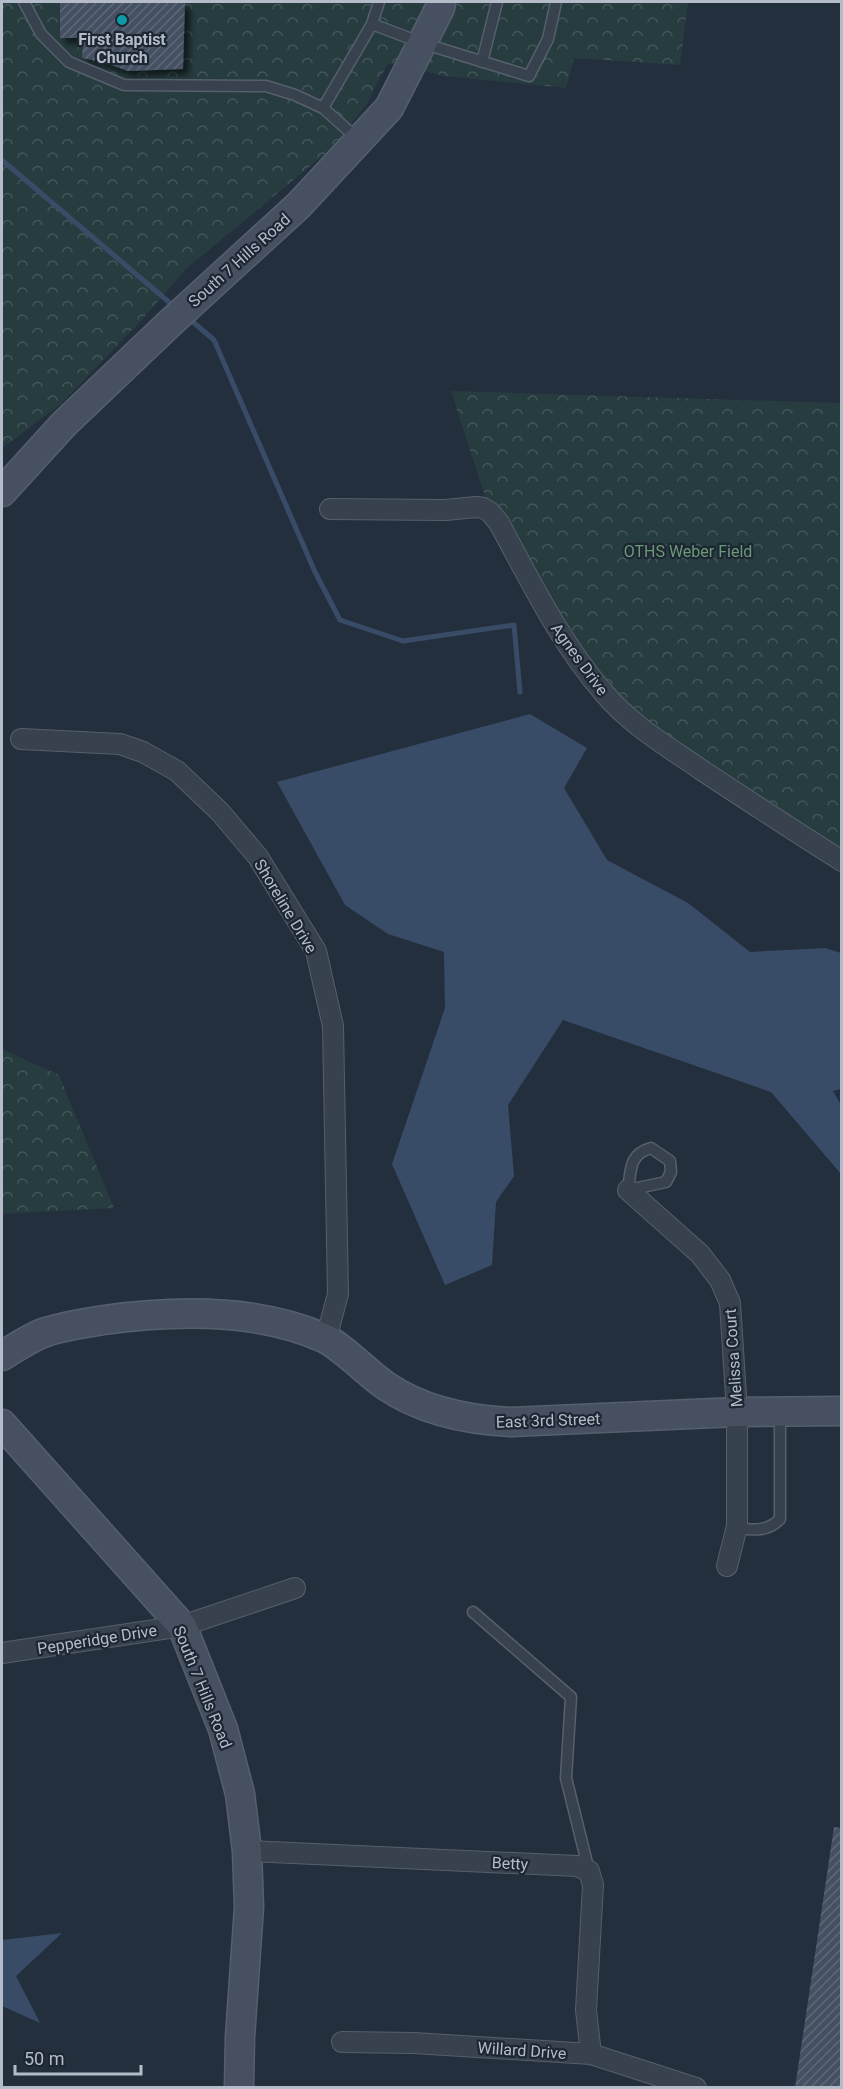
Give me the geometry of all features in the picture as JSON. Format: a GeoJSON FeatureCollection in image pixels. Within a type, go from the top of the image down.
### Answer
{"type":"FeatureCollection","features":[{"type":"Feature","properties":{"kind":"street","name":"South 7 Hills Road"},"geometry":{"type":"LineString","coordinates":[[2,492],[64,424],[169,324],[300,205],[388,108],[441,2]]}},
{"type":"Feature","properties":{"kind":"street","name":"Agnes Drive"},"geometry":{"type":"LineString","coordinates":[[330,509],[445,510],[476,507],[490,512],[499,523],[551,620],[584,668],[629,719],[842,861]]}},
{"type":"Feature","properties":{"kind":"street","name":"Shoreline Drive"},"geometry":{"type":"LineString","coordinates":[[21,740],[120,744],[143,752],[177,771],[220,812],[258,856],[316,951],[333,1026],[338,1294],[326,1339]]}},
{"type":"Feature","properties":{"kind":"street","name":"Melissa Court"},"geometry":{"type":"LineString","coordinates":[[628,1190],[700,1254],[720,1280],[730,1303],[737,1412],[736,1528],[727,1566]]}},
{"type":"Feature","properties":{"kind":"street","name":"East 3rd Street"},"geometry":{"type":"LineString","coordinates":[[2,1356],[45,1333],[83,1323],[169,1314],[215,1314],[275,1321],[326,1339],[387,1386],[449,1415],[480,1421],[511,1422],[737,1412],[842,1411]]}},
{"type":"Feature","properties":{"kind":"street","name":"South 7 Hills Road"},"geometry":{"type":"LineString","coordinates":[[2,1425],[182,1626],[223,1729],[240,1794],[247,1851],[249,1907],[240,2037],[239,2088]]}},
{"type":"Feature","properties":{"kind":"street","name":"Pepperidge Drive"},"geometry":{"type":"LineString","coordinates":[[2,1653],[182,1626],[295,1588]]}},
{"type":"Feature","properties":{"kind":"street","name":"Betty"},"geometry":{"type":"LineString","coordinates":[[247,1851],[577,1866],[589,1871]]}},
{"type":"Feature","properties":{"kind":"street"},"geometry":{"type":"LineString","coordinates":[[589,1871],[593,1886],[586,2010],[591,2055]]}},
{"type":"Feature","properties":{"kind":"street","name":"Willard Drive"},"geometry":{"type":"LineString","coordinates":[[342,2042],[414,2043],[591,2055],[696,2088]]}},
{"type":"Feature","properties":{"kind":"lane"},"geometry":{"type":"LineString","coordinates":[[24,2],[41,34],[69,62],[124,85],[266,86],[295,94],[323,108],[359,140]]}},
{"type":"Feature","properties":{"kind":"lane"},"geometry":{"type":"LineString","coordinates":[[323,108],[372,24],[380,2]]}},
{"type":"Feature","properties":{"kind":"lane"},"geometry":{"type":"LineString","coordinates":[[482,62],[497,2]]}},
{"type":"Feature","properties":{"kind":"lane"},"geometry":{"type":"LineString","coordinates":[[372,24],[422,43],[529,76],[548,39],[556,2]]}},
{"type":"Feature","properties":{"kind":"lane"},"geometry":{"type":"LineString","coordinates":[[651,1148],[670,1161],[672,1172],[666,1182],[628,1190],[633,1160],[639,1151],[651,1148]]}},
{"type":"Feature","properties":{"kind":"lane"},"geometry":{"type":"LineString","coordinates":[[736,1528],[755,1530],[773,1526],[780,1519],[780,1412]]}},
{"type":"Feature","properties":{"kind":"lane"},"geometry":{"type":"LineString","coordinates":[[473,1612],[571,1697],[566,1778],[589,1871]]}},
{"type":"Feature","properties":{"kind":"green space"},"geometry":{"type":"Polygon","coordinates":[[[2,2],[688,2],[680,65],[574,58],[566,88],[445,76],[388,63],[366,105],[332,148],[187,268],[137,325],[61,404],[2,448],[2,2]]]}},
{"type":"Feature","properties":{"kind":"green space","name":"OTHS Weber Field"},"geometry":{"type":"Polygon","coordinates":[[[451,391],[841,403],[841,861],[629,719],[490,512],[451,391]]]}},
{"type":"Feature","properties":{"kind":"green space"},"geometry":{"type":"Polygon","coordinates":[[[2,1049],[59,1075],[114,1208],[2,1214],[2,1049]]]}},
{"type":"Feature","properties":{"kind":"water"},"geometry":{"type":"Polygon","coordinates":[[[530,714],[587,748],[564,788],[607,860],[688,903],[750,952],[825,948],[841,953],[841,1089],[833,1091],[841,1105],[841,1174],[771,1092],[563,1020],[508,1105],[514,1176],[496,1202],[492,1265],[445,1285],[392,1164],[445,1008],[444,952],[388,934],[345,905],[277,782],[530,714]]]}},
{"type":"Feature","properties":{"kind":"water"},"geometry":{"type":"Polygon","coordinates":[[[62,1933],[16,1976],[40,2023],[2,2006],[2,1940],[62,1933]]]}},
{"type":"Feature","properties":{"kind":"building","name":"First Baptist Church"},"geometry":{"type":"Polygon","coordinates":[[[60,2],[185,2],[183,69],[128,71],[103,62],[82,58],[83,38],[60,38],[60,2]]]}},
{"type":"Feature","properties":{"kind":"building"},"geometry":{"type":"Polygon","coordinates":[[[834,1827],[842,1828],[842,2088],[795,2088],[834,1827]]]}},
{"type":"Feature","properties":{"kind":"waterway"},"geometry":{"type":"LineString","coordinates":[[2,160],[170,303]]}},
{"type":"Feature","properties":{"kind":"waterway"},"geometry":{"type":"LineString","coordinates":[[193,322],[214,340],[315,572],[340,620],[403,641],[514,625],[520,692]]}},
{"type":"Feature","properties":{"kind":"place","name":"First Baptist Church"},"geometry":{"type":"Point","coordinates":[122,20]}}]}
